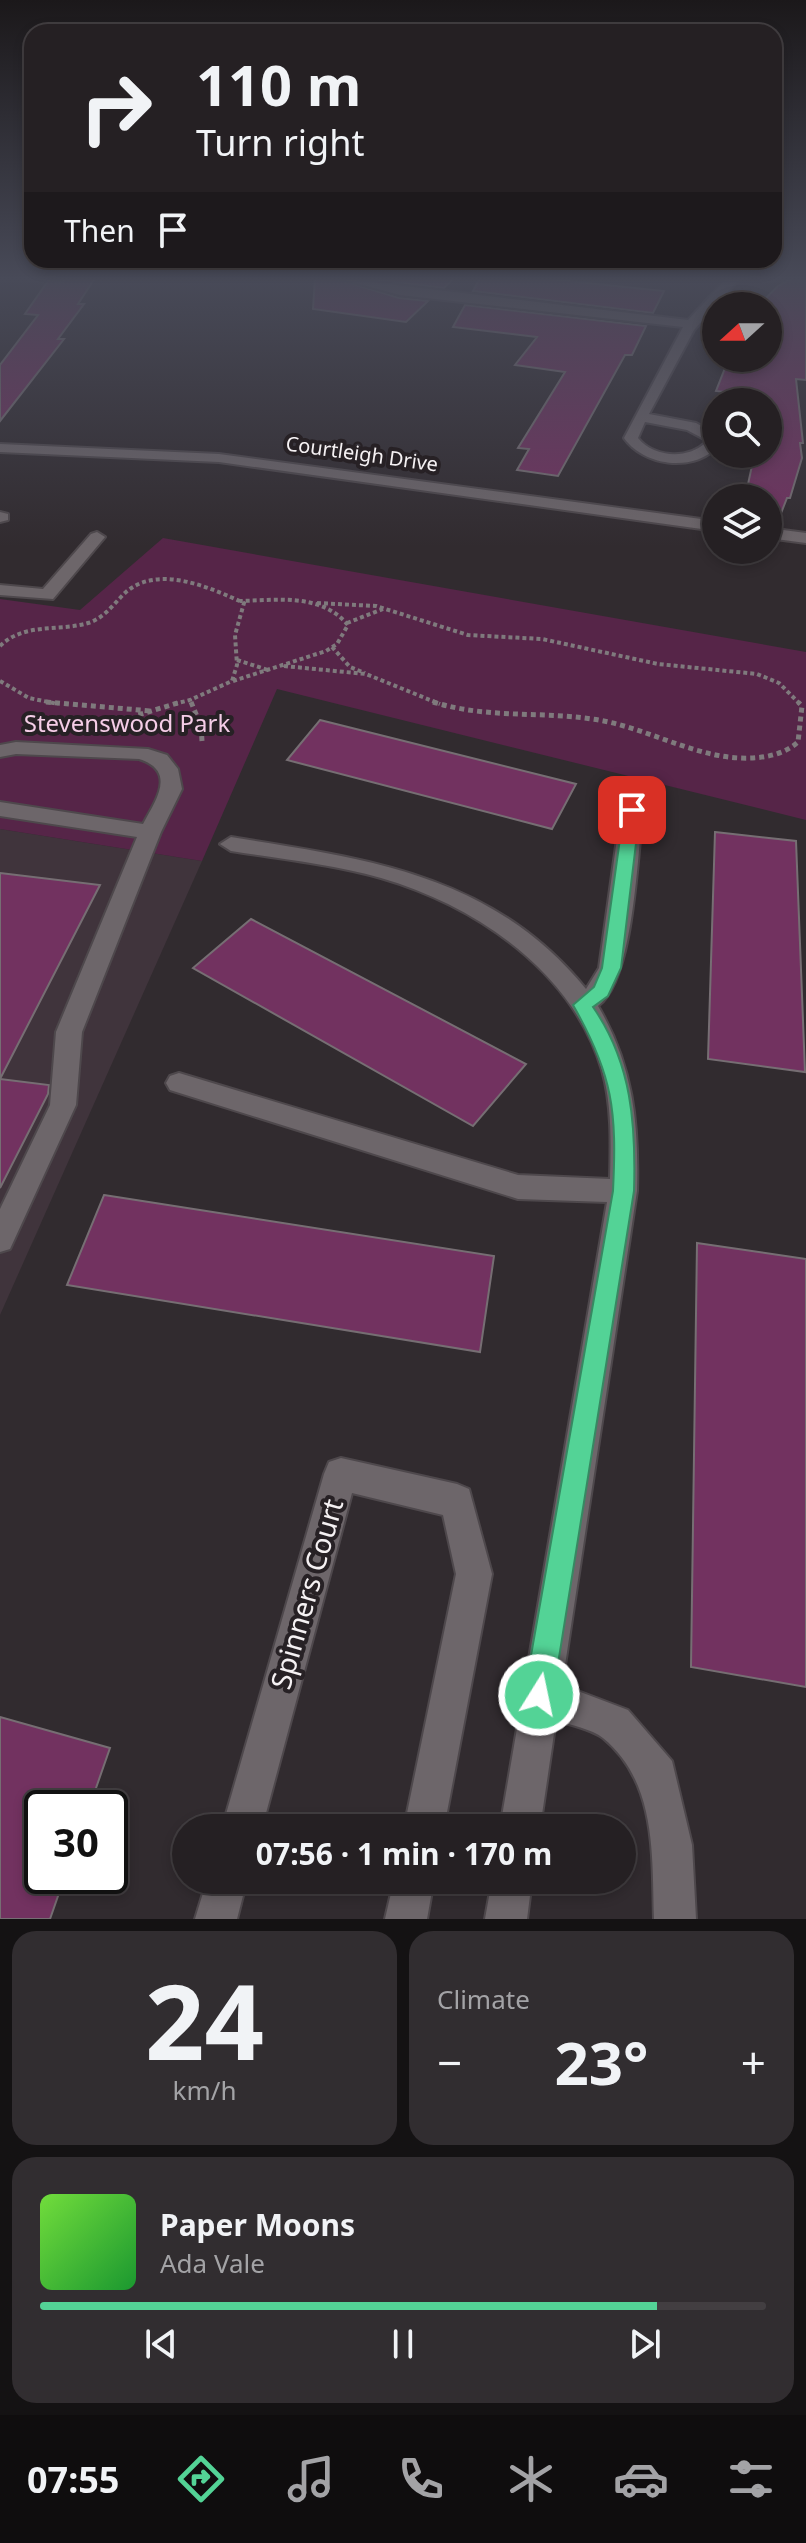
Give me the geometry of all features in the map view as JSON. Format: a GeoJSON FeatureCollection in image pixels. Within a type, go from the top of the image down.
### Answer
{"type":"FeatureCollection","features":[{"type":"Feature","properties":{"kind":"street"},"geometry":{"type":"LineString","coordinates":[[641,417],[691,426],[711,437],[712,444],[708,450],[690,456],[647,452],[631,438],[641,417],[667,368]]}},
{"type":"Feature","properties":{"kind":"street","name":"Courtleigh Drive"},"geometry":{"type":"LineString","coordinates":[[0,448],[219,458],[702,524]]}},
{"type":"Feature","properties":{"kind":"street"},"geometry":{"type":"LineString","coordinates":[[782,535],[806,538]]}},
{"type":"Feature","properties":{"kind":"street"},"geometry":{"type":"LineString","coordinates":[[0,590],[47,595],[97,537]]}},
{"type":"Feature","properties":{"kind":"street"},"geometry":{"type":"LineString","coordinates":[[0,751],[16,748],[141,753],[160,759],[168,769],[172,789],[150,832],[69,1032],[63,1105],[0,1240]]}},
{"type":"Feature","properties":{"kind":"street"},"geometry":{"type":"LineString","coordinates":[[0,809],[150,832]]}},
{"type":"Feature","properties":{"kind":"street"},"geometry":{"type":"LineString","coordinates":[[582,1005],[601,991],[611,968],[632,810]]}},
{"type":"Feature","properties":{"kind":"street"},"geometry":{"type":"LineString","coordinates":[[231,844],[404,877],[496,920],[537,952],[582,1005],[597,1027],[615,1069],[626,1134],[623,1191],[522,1814]]}},
{"type":"Feature","properties":{"kind":"street"},"geometry":{"type":"LineString","coordinates":[[179,1083],[518,1187],[623,1191]]}},
{"type":"Feature","properties":{"kind":"street","name":"Spinners Court"},"geometry":{"type":"LineString","coordinates":[[246,1814],[341,1474],[457,1501],[474,1574],[427,1814]]}},
{"type":"Feature","properties":{"kind":"street"},"geometry":{"type":"LineString","coordinates":[[539,1695],[615,1723],[658,1775],[672,1845],[675,1919]]}},
{"type":"Feature","properties":{"kind":"street"},"geometry":{"type":"LineString","coordinates":[[216,1919],[223,1894]]}},
{"type":"Feature","properties":{"kind":"street"},"geometry":{"type":"LineString","coordinates":[[406,1919],[411,1894]]}},
{"type":"Feature","properties":{"kind":"street"},"geometry":{"type":"LineString","coordinates":[[506,1919],[510,1894]]}},
{"type":"Feature","properties":{"kind":"path"},"geometry":{"type":"LineString","coordinates":[[0,646],[5,640],[22,633],[92,622],[129,590],[153,581],[187,583],[240,601],[354,602],[384,608],[468,635],[542,639],[658,664],[757,674],[779,683],[802,706],[798,742],[788,751],[766,757],[705,754],[593,719],[469,713],[418,698],[350,667],[332,647]]}},
{"type":"Feature","properties":{"kind":"path"},"geometry":{"type":"LineString","coordinates":[[232,681],[236,659],[235,635],[244,603],[240,601]]}},
{"type":"Feature","properties":{"kind":"path"},"geometry":{"type":"LineString","coordinates":[[317,603],[343,616],[347,623]]}},
{"type":"Feature","properties":{"kind":"path"},"geometry":{"type":"LineString","coordinates":[[135,723],[138,715],[190,700],[232,681],[284,666],[332,647],[347,623],[384,608]]}},
{"type":"Feature","properties":{"kind":"path"},"geometry":{"type":"LineString","coordinates":[[236,659],[268,670]]}},
{"type":"Feature","properties":{"kind":"path"},"geometry":{"type":"LineString","coordinates":[[284,666],[331,673],[366,674]]}},
{"type":"Feature","properties":{"kind":"path"},"geometry":{"type":"LineString","coordinates":[[0,681],[6,688],[27,698],[58,704],[151,711]]}},
{"type":"Feature","properties":{"kind":"path"},"geometry":{"type":"LineString","coordinates":[[190,700],[201,726],[202,741]]}},
{"type":"Feature","properties":{"kind":"shaded area"},"geometry":{"type":"Polygon","coordinates":[[[0,829],[202,861],[0,1315],[0,829]]]}},
{"type":"Feature","properties":{"kind":"green space","name":"Stevenswood Park"},"geometry":{"type":"Polygon","coordinates":[[[163,538],[806,652],[806,820],[277,689],[202,861],[0,829],[0,599],[80,610],[163,538]]]}},
{"type":"Feature","properties":{"kind":"building"},"geometry":{"type":"Polygon","coordinates":[[[0,368],[42,368],[0,421],[0,368]]]}},
{"type":"Feature","properties":{"kind":"building"},"geometry":{"type":"Polygon","coordinates":[[[533,368],[618,368],[558,476],[517,470],[529,449],[518,448],[565,372],[533,368]]]}},
{"type":"Feature","properties":{"kind":"building"},"geometry":{"type":"Polygon","coordinates":[[[782,368],[806,368],[806,380],[796,379],[803,443],[800,443],[802,458],[790,498],[787,498],[782,511],[782,484],[748,484],[751,468],[782,468],[782,388],[717,388],[723,372],[782,372],[782,368]]]}},
{"type":"Feature","properties":{"kind":"building"},"geometry":{"type":"Polygon","coordinates":[[[320,720],[576,784],[552,829],[287,760],[320,720]]]}},
{"type":"Feature","properties":{"kind":"building"},"geometry":{"type":"Polygon","coordinates":[[[715,832],[796,841],[805,1072],[708,1059],[715,832]]]}},
{"type":"Feature","properties":{"kind":"building"},"geometry":{"type":"Polygon","coordinates":[[[0,873],[100,885],[0,1079],[0,873]]]}},
{"type":"Feature","properties":{"kind":"building"},"geometry":{"type":"Polygon","coordinates":[[[251,919],[526,1064],[473,1126],[193,968],[251,919]]]}},
{"type":"Feature","properties":{"kind":"building"},"geometry":{"type":"Polygon","coordinates":[[[0,1079],[49,1085],[48,1094],[0,1188],[0,1079]]]}},
{"type":"Feature","properties":{"kind":"building"},"geometry":{"type":"Polygon","coordinates":[[[104,1195],[494,1256],[480,1352],[67,1285],[104,1195]]]}},
{"type":"Feature","properties":{"kind":"building"},"geometry":{"type":"Polygon","coordinates":[[[697,1243],[806,1259],[806,1687],[691,1667],[697,1243]]]}},
{"type":"Feature","properties":{"kind":"building"},"geometry":{"type":"Polygon","coordinates":[[[0,1717],[110,1748],[95,1790],[24,1790],[24,1894],[59,1894],[50,1919],[0,1919],[0,1717]]]}},
{"type":"Feature","properties":{"kind":"route"},"geometry":{"type":"LineString","coordinates":[[539,1695],[623,1191],[626,1134],[615,1069],[597,1027],[582,1005],[601,991],[611,968],[632,810]]}}]}
